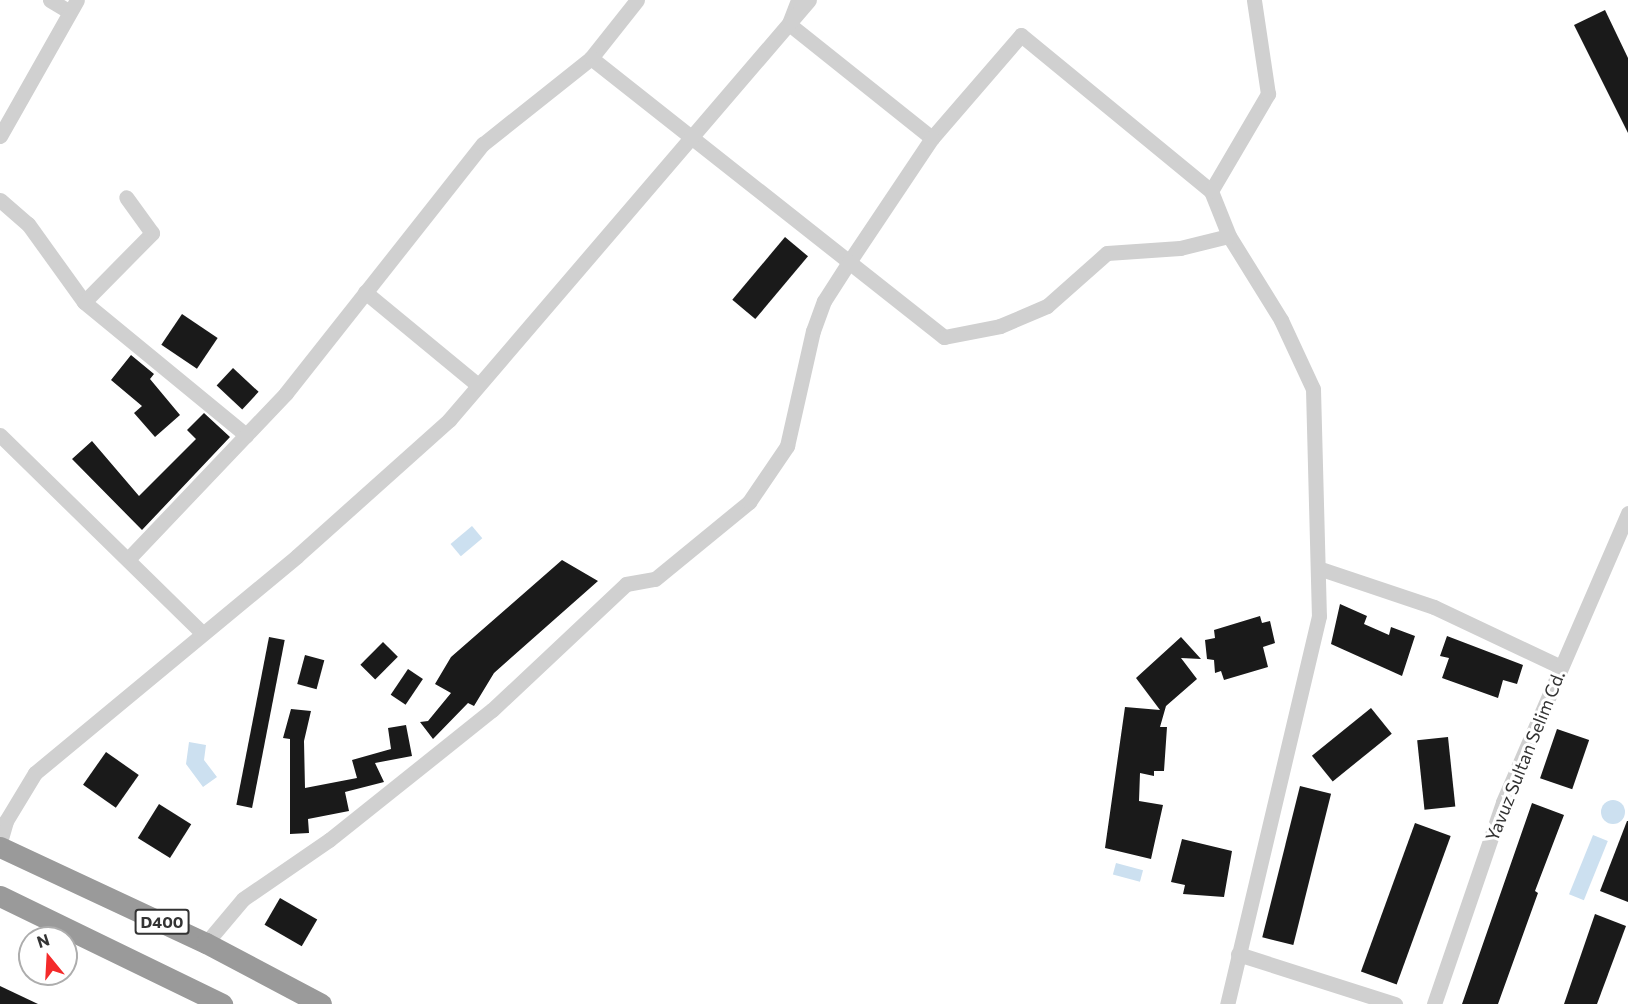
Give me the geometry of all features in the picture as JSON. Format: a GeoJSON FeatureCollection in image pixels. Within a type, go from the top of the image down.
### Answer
{"type":"FeatureCollection","features":[{"type":"Feature","properties":{"kind":"highway","name":"D400"},"geometry":{"type":"LineString","coordinates":[[0,847],[206,943],[321,1004]]}},
{"type":"Feature","properties":{"kind":"highway","name":"D400"},"geometry":{"type":"LineString","coordinates":[[0,896],[222,1004]]}},
{"type":"Feature","properties":{"kind":"street"},"geometry":{"type":"LineString","coordinates":[[0,136],[74,6],[50,0]]}},
{"type":"Feature","properties":{"kind":"street"},"geometry":{"type":"LineString","coordinates":[[130,557],[246,435],[365,292],[483,144],[591,58],[637,0]]}},
{"type":"Feature","properties":{"kind":"street"},"geometry":{"type":"LineString","coordinates":[[789,24],[798,0]]}},
{"type":"Feature","properties":{"kind":"street"},"geometry":{"type":"LineString","coordinates":[[0,842],[6,821],[35,773],[202,633],[449,420],[809,0]]}},
{"type":"Feature","properties":{"kind":"street"},"geometry":{"type":"LineString","coordinates":[[1211,191],[1268,94],[1254,0]]}},
{"type":"Feature","properties":{"kind":"street"},"geometry":{"type":"LineString","coordinates":[[789,24],[932,138]]}},
{"type":"Feature","properties":{"kind":"street"},"geometry":{"type":"LineString","coordinates":[[206,943],[243,899],[329,840],[492,710],[626,584],[655,579],[749,502],[787,446],[813,331],[824,301],[932,138],[1021,35],[1211,191],[1229,236],[1281,320],[1313,389],[1321,569],[1319,615],[1227,1004]]}},
{"type":"Feature","properties":{"kind":"street"},"geometry":{"type":"LineString","coordinates":[[591,58],[689,140],[944,337],[1000,326],[1047,306],[1107,254],[1180,248],[1229,236]]}},
{"type":"Feature","properties":{"kind":"street"},"geometry":{"type":"LineString","coordinates":[[84,302],[152,233],[126,197]]}},
{"type":"Feature","properties":{"kind":"street"},"geometry":{"type":"LineString","coordinates":[[0,200],[28,224],[84,302],[246,435]]}},
{"type":"Feature","properties":{"kind":"street"},"geometry":{"type":"LineString","coordinates":[[365,292],[478,385]]}},
{"type":"Feature","properties":{"kind":"street"},"geometry":{"type":"LineString","coordinates":[[0,435],[130,557],[202,633]]}},
{"type":"Feature","properties":{"kind":"street","name":"Yavuz Sultan Selim Cd."},"geometry":{"type":"LineString","coordinates":[[1434,1004],[1503,802],[1628,513]]}},
{"type":"Feature","properties":{"kind":"street"},"geometry":{"type":"LineString","coordinates":[[1321,569],[1434,607],[1561,668]]}},
{"type":"Feature","properties":{"kind":"street"},"geometry":{"type":"LineString","coordinates":[[1238,954],[1395,1004]]}},
{"type":"Feature","properties":{"kind":"water"},"geometry":{"type":"Polygon","coordinates":[[[472,526],[482,538],[461,556],[451,544],[472,526]]]}},
{"type":"Feature","properties":{"kind":"water"},"geometry":{"type":"Polygon","coordinates":[[[189,742],[206,745],[204,760],[217,777],[203,787],[186,764],[189,742]]]}},
{"type":"Feature","properties":{"kind":"water"},"geometry":{"type":"Polygon","coordinates":[[[1613,800],[1618,801],[1624,807],[1624,817],[1618,823],[1613,824],[1608,823],[1602,817],[1601,812],[1602,807],[1608,801],[1613,800]]]}},
{"type":"Feature","properties":{"kind":"water"},"geometry":{"type":"Polygon","coordinates":[[[1593,835],[1608,841],[1584,900],[1569,894],[1593,835]]]}},
{"type":"Feature","properties":{"kind":"water"},"geometry":{"type":"Polygon","coordinates":[[[1116,863],[1143,870],[1140,882],[1113,875],[1116,863]]]}},
{"type":"Feature","properties":{"kind":"building"},"geometry":{"type":"Polygon","coordinates":[[[1605,10],[1628,58],[1628,133],[1574,25],[1605,10]]]}},
{"type":"Feature","properties":{"kind":"building"},"geometry":{"type":"Polygon","coordinates":[[[785,237],[808,256],[755,319],[732,300],[785,237]]]}},
{"type":"Feature","properties":{"kind":"building"},"geometry":{"type":"Polygon","coordinates":[[[182,314],[218,338],[197,369],[161,345],[182,314]]]}},
{"type":"Feature","properties":{"kind":"building"},"geometry":{"type":"Polygon","coordinates":[[[131,355],[154,374],[150,379],[180,415],[155,437],[134,413],[142,406],[111,380],[131,355]]]}},
{"type":"Feature","properties":{"kind":"building"},"geometry":{"type":"Polygon","coordinates":[[[233,368],[259,392],[242,409],[217,386],[233,368]]]}},
{"type":"Feature","properties":{"kind":"building"},"geometry":{"type":"Polygon","coordinates":[[[204,413],[230,437],[142,530],[72,459],[92,441],[139,496],[196,439],[187,430],[204,413]]]}},
{"type":"Feature","properties":{"kind":"building"},"geometry":{"type":"Polygon","coordinates":[[[562,560],[598,581],[494,673],[474,706],[468,703],[433,739],[420,722],[428,721],[451,693],[435,684],[451,657],[562,560]]]}},
{"type":"Feature","properties":{"kind":"building"},"geometry":{"type":"Polygon","coordinates":[[[1340,604],[1367,616],[1364,624],[1389,635],[1391,627],[1415,636],[1402,676],[1331,644],[1340,604]]]}},
{"type":"Feature","properties":{"kind":"building"},"geometry":{"type":"Polygon","coordinates":[[[1260,616],[1262,623],[1270,621],[1275,643],[1263,647],[1268,667],[1224,680],[1221,671],[1215,673],[1214,660],[1207,659],[1205,640],[1215,638],[1214,630],[1260,616]]]}},
{"type":"Feature","properties":{"kind":"building"},"geometry":{"type":"Polygon","coordinates":[[[1447,636],[1523,665],[1517,684],[1503,680],[1498,698],[1442,678],[1449,658],[1440,656],[1447,636]]]}},
{"type":"Feature","properties":{"kind":"building"},"geometry":{"type":"Polygon","coordinates":[[[269,637],[285,640],[252,808],[236,805],[269,637]]]}},
{"type":"Feature","properties":{"kind":"building"},"geometry":{"type":"Polygon","coordinates":[[[1181,637],[1201,659],[1181,658],[1197,679],[1166,706],[1160,727],[1167,727],[1164,771],[1154,771],[1154,776],[1140,773],[1139,801],[1163,805],[1151,859],[1105,848],[1125,707],[1160,710],[1136,678],[1181,637]]]}},
{"type":"Feature","properties":{"kind":"building"},"geometry":{"type":"Polygon","coordinates":[[[383,642],[398,657],[375,679],[360,665],[383,642]]]}},
{"type":"Feature","properties":{"kind":"building"},"geometry":{"type":"Polygon","coordinates":[[[305,655],[324,660],[317,689],[297,684],[305,655]]]}},
{"type":"Feature","properties":{"kind":"building"},"geometry":{"type":"Polygon","coordinates":[[[408,669],[423,679],[406,705],[391,695],[408,669]]]}},
{"type":"Feature","properties":{"kind":"building"},"geometry":{"type":"Polygon","coordinates":[[[1371,708],[1392,734],[1333,781],[1312,756],[1371,708]]]}},
{"type":"Feature","properties":{"kind":"building"},"geometry":{"type":"Polygon","coordinates":[[[291,709],[311,711],[304,741],[305,788],[357,778],[352,760],[391,749],[388,728],[406,725],[412,756],[375,763],[384,782],[345,792],[349,811],[308,819],[309,833],[290,834],[290,739],[283,738],[291,709]]]}},
{"type":"Feature","properties":{"kind":"building"},"geometry":{"type":"Polygon","coordinates":[[[1557,729],[1589,740],[1572,789],[1540,778],[1557,729]]]}},
{"type":"Feature","properties":{"kind":"building"},"geometry":{"type":"Polygon","coordinates":[[[1448,737],[1455,807],[1424,810],[1417,740],[1448,737]]]}},
{"type":"Feature","properties":{"kind":"building"},"geometry":{"type":"Polygon","coordinates":[[[106,752],[139,775],[116,808],[83,785],[106,752]]]}},
{"type":"Feature","properties":{"kind":"building"},"geometry":{"type":"Polygon","coordinates":[[[1300,786],[1331,794],[1293,945],[1262,937],[1300,786]]]}},
{"type":"Feature","properties":{"kind":"building"},"geometry":{"type":"Polygon","coordinates":[[[1532,803],[1564,815],[1535,891],[1538,893],[1498,1004],[1462,1004],[1532,803]]]}},
{"type":"Feature","properties":{"kind":"building"},"geometry":{"type":"Polygon","coordinates":[[[159,804],[191,824],[170,858],[138,838],[159,804]]]}},
{"type":"Feature","properties":{"kind":"building"},"geometry":{"type":"Polygon","coordinates":[[[1628,821],[1628,902],[1600,891],[1628,821]]]}},
{"type":"Feature","properties":{"kind":"building"},"geometry":{"type":"Polygon","coordinates":[[[1415,823],[1451,836],[1397,984],[1361,971],[1415,823]]]}},
{"type":"Feature","properties":{"kind":"building"},"geometry":{"type":"Polygon","coordinates":[[[1182,839],[1232,851],[1224,897],[1183,894],[1185,885],[1171,882],[1182,839]]]}},
{"type":"Feature","properties":{"kind":"building"},"geometry":{"type":"Polygon","coordinates":[[[280,898],[317,920],[302,946],[264,925],[280,898]]]}},
{"type":"Feature","properties":{"kind":"building"},"geometry":{"type":"Polygon","coordinates":[[[1595,914],[1626,926],[1597,1004],[1564,1004],[1595,914]]]}},
{"type":"Feature","properties":{"kind":"building"},"geometry":{"type":"Polygon","coordinates":[[[0,986],[38,1004],[0,1004],[0,986]]]}}]}
